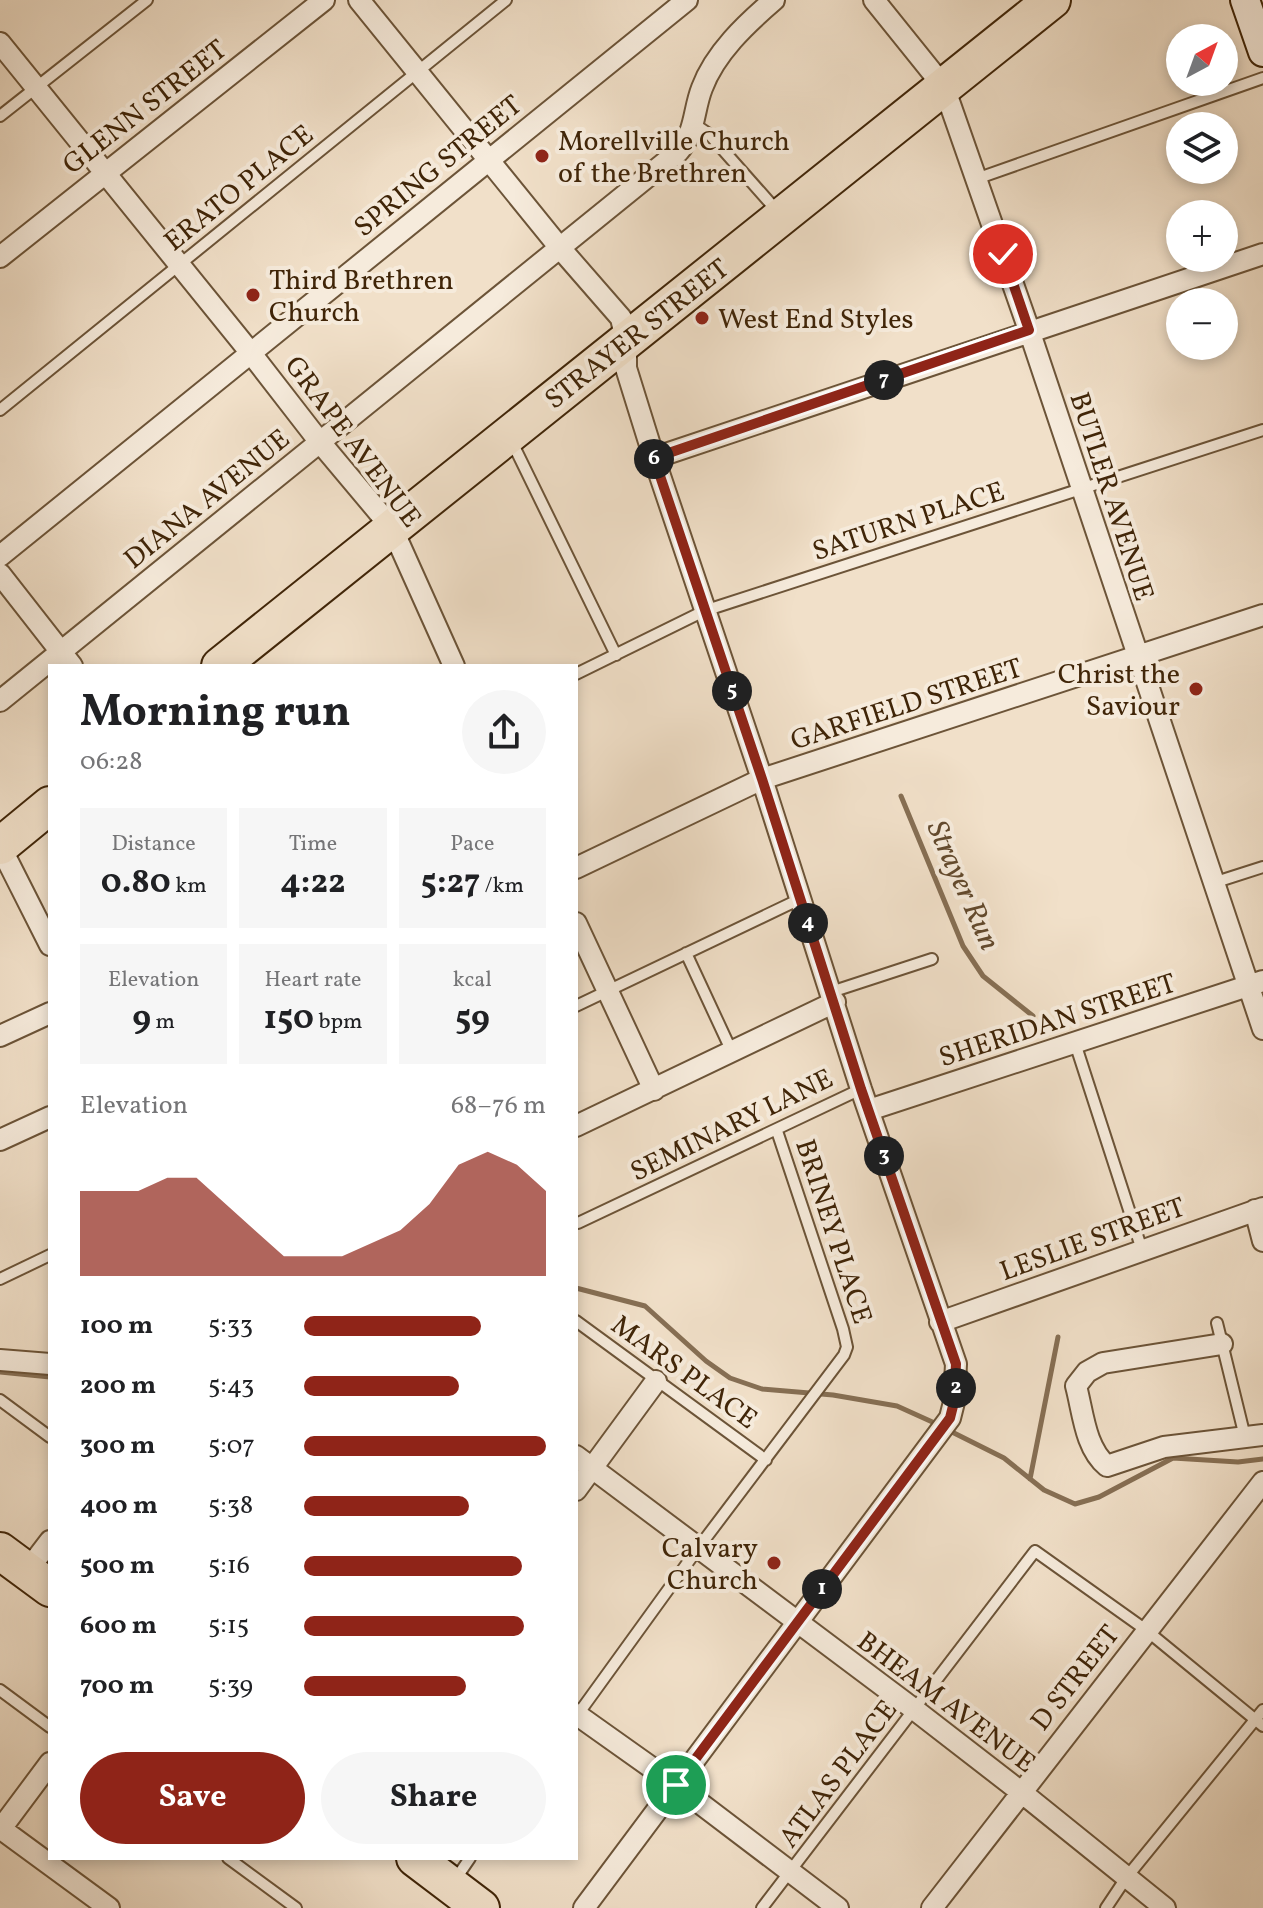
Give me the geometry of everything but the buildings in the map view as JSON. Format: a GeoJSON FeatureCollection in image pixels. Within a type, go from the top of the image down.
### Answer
{"type":"FeatureCollection","features":[{"type":"Feature","properties":{"kind":"highway","name":"STRAYER STREET"},"geometry":{"type":"LineString","coordinates":[[222,664],[1052,0]]}},
{"type":"Feature","properties":{"kind":"highway"},"geometry":{"type":"LineString","coordinates":[[0,846],[48,807]]}},
{"type":"Feature","properties":{"kind":"highway"},"geometry":{"type":"LineString","coordinates":[[422,1860],[461,1872],[481,1908]]}},
{"type":"Feature","properties":{"kind":"street","name":"GLENN STREET"},"geometry":{"type":"LineString","coordinates":[[0,257],[324,0]]}},
{"type":"Feature","properties":{"kind":"street"},"geometry":{"type":"LineString","coordinates":[[359,0],[560,248],[621,318],[626,341],[626,368],[654,458],[762,779],[861,1089],[956,1364],[952,1410],[935,1438],[584,1908]]}},
{"type":"Feature","properties":{"kind":"street","name":"SPRING STREET"},"geometry":{"type":"LineString","coordinates":[[0,556],[687,0]]}},
{"type":"Feature","properties":{"kind":"street"},"geometry":{"type":"LineString","coordinates":[[694,124],[702,87],[724,50],[774,0]]}},
{"type":"Feature","properties":{"kind":"street","name":"BUTLER AVENUE"},"geometry":{"type":"LineString","coordinates":[[874,0],[944,87],[1029,330],[1213,883],[1255,983],[1263,1029]]}},
{"type":"Feature","properties":{"kind":"street"},"geometry":{"type":"LineString","coordinates":[[1245,0],[1263,52]]}},
{"type":"Feature","properties":{"kind":"street","name":"GRAPE AVENUE"},"geometry":{"type":"LineString","coordinates":[[0,43],[392,528],[453,664]]}},
{"type":"Feature","properties":{"kind":"street","name":"DIANA AVENUE"},"geometry":{"type":"LineString","coordinates":[[66,659],[319,441],[678,152],[688,141],[694,124]]}},
{"type":"Feature","properties":{"kind":"street"},"geometry":{"type":"LineString","coordinates":[[654,458],[1263,254]]}},
{"type":"Feature","properties":{"kind":"street"},"geometry":{"type":"LineString","coordinates":[[0,574],[66,659]]}},
{"type":"Feature","properties":{"kind":"street","name":"GARFIELD STREET"},"geometry":{"type":"LineString","coordinates":[[578,867],[762,779],[1263,615]]}},
{"type":"Feature","properties":{"kind":"street","name":"DIANA AVENUE"},"geometry":{"type":"LineString","coordinates":[[0,701],[48,670]]}},
{"type":"Feature","properties":{"kind":"street"},"geometry":{"type":"LineString","coordinates":[[0,846],[48,936]]}},
{"type":"Feature","properties":{"kind":"street"},"geometry":{"type":"LineString","coordinates":[[578,927],[654,1090]]}},
{"type":"Feature","properties":{"kind":"street","name":"SHERIDAN STREET"},"geometry":{"type":"LineString","coordinates":[[869,1110],[1255,983]]}},
{"type":"Feature","properties":{"kind":"street"},"geometry":{"type":"LineString","coordinates":[[578,1125],[732,1052],[833,997]]}},
{"type":"Feature","properties":{"kind":"street"},"geometry":{"type":"LineString","coordinates":[[0,1036],[48,1014]]}},
{"type":"Feature","properties":{"kind":"street"},"geometry":{"type":"LineString","coordinates":[[0,1140],[48,1118]]}},
{"type":"Feature","properties":{"kind":"street"},"geometry":{"type":"LineString","coordinates":[[1259,1209],[1263,1241]]}},
{"type":"Feature","properties":{"kind":"street","name":"LESLIE STREET"},"geometry":{"type":"LineString","coordinates":[[940,1322],[1259,1209]]}},
{"type":"Feature","properties":{"kind":"street"},"geometry":{"type":"LineString","coordinates":[[1222,1344],[1103,1363],[1087,1372],[1076,1386],[1091,1445],[1100,1461],[1114,1466],[1164,1447],[1254,1436]]}},
{"type":"Feature","properties":{"kind":"street"},"geometry":{"type":"LineString","coordinates":[[0,1360],[48,1364]]}},
{"type":"Feature","properties":{"kind":"street"},"geometry":{"type":"LineString","coordinates":[[578,1483],[584,1462],[656,1381]]}},
{"type":"Feature","properties":{"kind":"street","name":"BHEAM AVENUE"},"geometry":{"type":"LineString","coordinates":[[584,1462],[915,1710],[1165,1908]]}},
{"type":"Feature","properties":{"kind":"street","name":"D STREET"},"geometry":{"type":"LineString","coordinates":[[932,1908],[1263,1482]]}},
{"type":"Feature","properties":{"kind":"street"},"geometry":{"type":"LineString","coordinates":[[26,1570],[48,1543]]}},
{"type":"Feature","properties":{"kind":"street"},"geometry":{"type":"LineString","coordinates":[[578,1716],[676,1785],[838,1908]]}},
{"type":"Feature","properties":{"kind":"street"},"geometry":{"type":"LineString","coordinates":[[48,1766],[0,1829],[109,1908]]}},
{"type":"Feature","properties":{"kind":"lane"},"geometry":{"type":"LineString","coordinates":[[0,116],[147,0]]}},
{"type":"Feature","properties":{"kind":"lane","name":"ERATO PLACE"},"geometry":{"type":"LineString","coordinates":[[0,410],[506,0]]}},
{"type":"Feature","properties":{"kind":"lane"},"geometry":{"type":"LineString","coordinates":[[976,179],[1263,78]]}},
{"type":"Feature","properties":{"kind":"lane"},"geometry":{"type":"LineString","coordinates":[[694,124],[709,134],[783,217]]}},
{"type":"Feature","properties":{"kind":"lane","name":"SATURN PLACE"},"geometry":{"type":"LineString","coordinates":[[578,673],[704,611],[1263,430]]}},
{"type":"Feature","properties":{"kind":"lane"},"geometry":{"type":"LineString","coordinates":[[508,435],[616,655]]}},
{"type":"Feature","properties":{"kind":"lane"},"geometry":{"type":"LineString","coordinates":[[1213,883],[1263,867]]}},
{"type":"Feature","properties":{"kind":"lane"},"geometry":{"type":"LineString","coordinates":[[578,1005],[800,899]]}},
{"type":"Feature","properties":{"kind":"lane"},"geometry":{"type":"LineString","coordinates":[[686,953],[732,1052]]}},
{"type":"Feature","properties":{"kind":"lane"},"geometry":{"type":"LineString","coordinates":[[833,997],[932,959]]}},
{"type":"Feature","properties":{"kind":"lane"},"geometry":{"type":"LineString","coordinates":[[1075,1043],[1142,1250]]}},
{"type":"Feature","properties":{"kind":"lane","name":"SEMINARY LANE"},"geometry":{"type":"LineString","coordinates":[[578,1223],[861,1089]]}},
{"type":"Feature","properties":{"kind":"lane","name":"BRINEY PLACE"},"geometry":{"type":"LineString","coordinates":[[766,1460],[847,1347],[777,1131]]}},
{"type":"Feature","properties":{"kind":"lane"},"geometry":{"type":"LineString","coordinates":[[0,1279],[48,1256]]}},
{"type":"Feature","properties":{"kind":"lane","name":"MARS PLACE"},"geometry":{"type":"LineString","coordinates":[[578,1322],[766,1460]]}},
{"type":"Feature","properties":{"kind":"lane"},"geometry":{"type":"LineString","coordinates":[[1217,1323],[1254,1436]]}},
{"type":"Feature","properties":{"kind":"lane"},"geometry":{"type":"LineString","coordinates":[[0,1400],[48,1436]]}},
{"type":"Feature","properties":{"kind":"lane"},"geometry":{"type":"LineString","coordinates":[[578,1712],[766,1460]]}},
{"type":"Feature","properties":{"kind":"lane","name":"ATLAS PLACE"},"geometry":{"type":"LineString","coordinates":[[762,1908],[1035,1551],[1146,1630]]}},
{"type":"Feature","properties":{"kind":"lane"},"geometry":{"type":"LineString","coordinates":[[1146,1630],[1259,1723]]}},
{"type":"Feature","properties":{"kind":"lane"},"geometry":{"type":"LineString","coordinates":[[0,1690],[48,1726]]}},
{"type":"Feature","properties":{"kind":"lane"},"geometry":{"type":"LineString","coordinates":[[1106,1908],[1126,1878],[1259,1723],[1263,1710]]}},
{"type":"Feature","properties":{"kind":"lane"},"geometry":{"type":"LineString","coordinates":[[231,1860],[296,1908]]}},
{"type":"Feature","properties":{"kind":"waterway","name":"Strayer Run"},"geometry":{"type":"LineString","coordinates":[[901,796],[963,946],[983,976],[1033,1016]]}},
{"type":"Feature","properties":{"kind":"waterway"},"geometry":{"type":"LineString","coordinates":[[578,1289],[645,1306],[706,1361],[730,1378],[762,1389],[833,1395],[897,1406],[939,1425]]}},
{"type":"Feature","properties":{"kind":"waterway","name":"Strayer Run"},"geometry":{"type":"LineString","coordinates":[[1030,1479],[1058,1337]]}},
{"type":"Feature","properties":{"kind":"waterway"},"geometry":{"type":"LineString","coordinates":[[0,1372],[48,1377]]}},
{"type":"Feature","properties":{"kind":"waterway"},"geometry":{"type":"LineString","coordinates":[[948,1430],[1004,1458],[1044,1490],[1075,1504],[1099,1497],[1173,1458],[1238,1462],[1263,1459]]}},
{"type":"Feature","properties":{"kind":"place","name":"Morellville Church of the Brethren"},"geometry":{"type":"Point","coordinates":[542,156]}},
{"type":"Feature","properties":{"kind":"place","name":"Third Brethren Church"},"geometry":{"type":"Point","coordinates":[253,295]}},
{"type":"Feature","properties":{"kind":"place","name":"West End Styles"},"geometry":{"type":"Point","coordinates":[702,318]}},
{"type":"Feature","properties":{"kind":"place","name":"Christ the Saviour"},"geometry":{"type":"Point","coordinates":[1196,689]}},
{"type":"Feature","properties":{"kind":"place","name":"Calvary Church"},"geometry":{"type":"Point","coordinates":[774,1563]}},
{"type":"Feature","properties":{"kind":"route"},"geometry":{"type":"LineString","coordinates":[[676,1785],[950,1418],[957,1377],[956,1364],[861,1089],[762,779],[654,458],[1029,330],[1003,254]]}}]}
